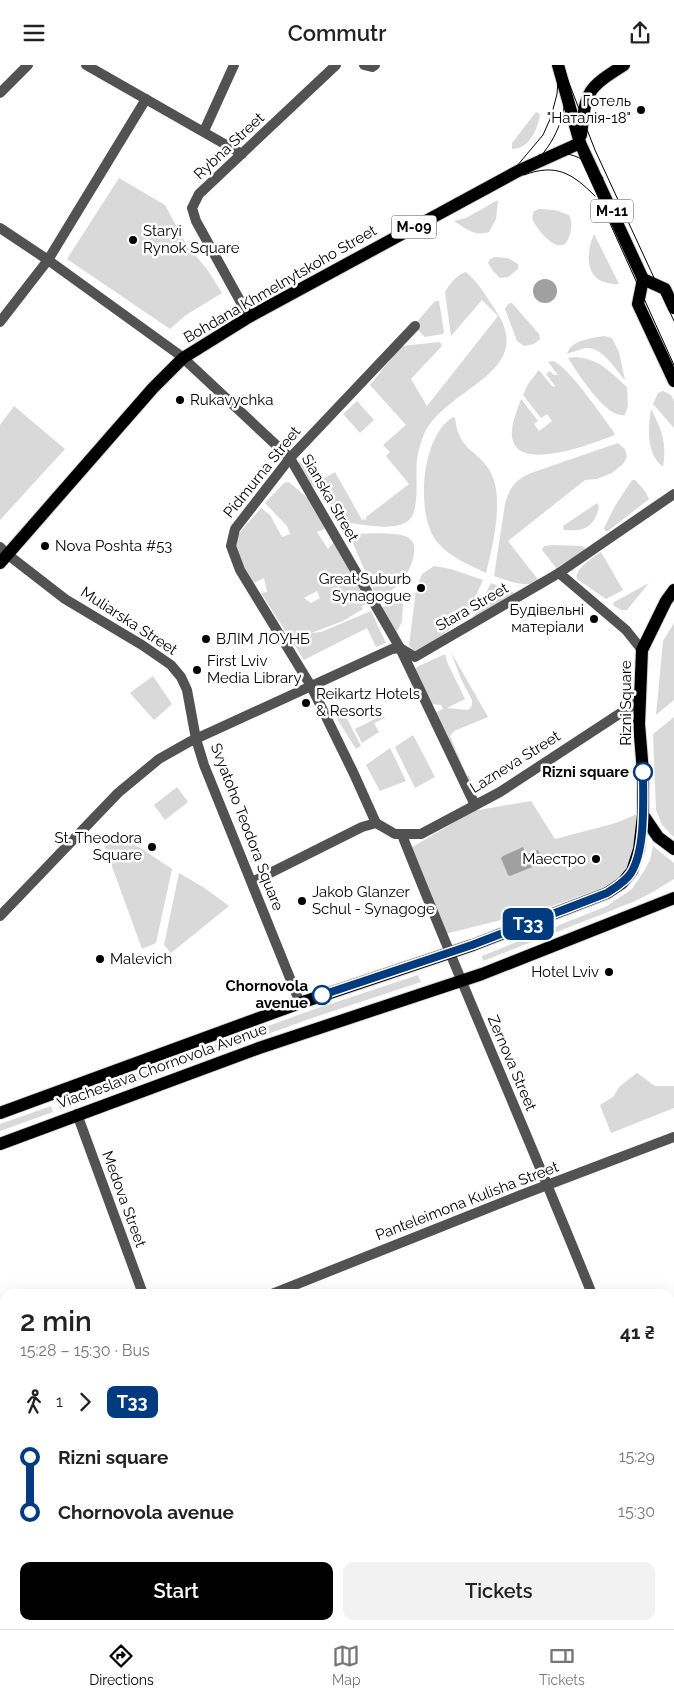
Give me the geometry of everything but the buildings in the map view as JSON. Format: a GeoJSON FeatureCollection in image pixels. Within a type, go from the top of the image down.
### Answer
{"type":"FeatureCollection","features":[{"type":"Feature","properties":{"kind":"main road"},"geometry":{"type":"LineString","coordinates":[[558,65],[580,143]]}},
{"type":"Feature","properties":{"kind":"main road"},"geometry":{"type":"LineString","coordinates":[[580,143],[587,95],[599,81],[624,65]]}},
{"type":"Feature","properties":{"kind":"main road","name":"М-11"},"geometry":{"type":"LineString","coordinates":[[580,143],[643,279]]}},
{"type":"Feature","properties":{"kind":"main road","name":"Bohdana Khmelnytskoho Street"},"geometry":{"type":"LineString","coordinates":[[2,555],[183,358],[249,317],[518,171],[580,143]]}},
{"type":"Feature","properties":{"kind":"main road"},"geometry":{"type":"LineString","coordinates":[[674,308],[670,287],[643,279],[638,303],[674,381]]}},
{"type":"Feature","properties":{"kind":"main road"},"geometry":{"type":"LineString","coordinates":[[642,650],[666,601],[674,590]]}},
{"type":"Feature","properties":{"kind":"main road","name":"Rizni Square"},"geometry":{"type":"LineString","coordinates":[[607,893],[622,883],[632,871],[639,849],[643,815],[643,772],[639,723],[642,650]]}},
{"type":"Feature","properties":{"kind":"main road"},"geometry":{"type":"LineString","coordinates":[[643,815],[658,837],[674,849]]}},
{"type":"Feature","properties":{"kind":"main road","name":"Viacheslava Chornovola Avenue"},"geometry":{"type":"LineString","coordinates":[[0,1113],[300,1003],[472,945],[607,893]]}},
{"type":"Feature","properties":{"kind":"main road","name":"Viacheslava Chornovola Avenue"},"geometry":{"type":"LineString","coordinates":[[0,1143],[259,1048],[492,970],[674,898]]}},
{"type":"Feature","properties":{"kind":"street"},"geometry":{"type":"LineString","coordinates":[[0,93],[28,65]]}},
{"type":"Feature","properties":{"kind":"street"},"geometry":{"type":"LineString","coordinates":[[86,65],[242,154]]}},
{"type":"Feature","properties":{"kind":"street"},"geometry":{"type":"LineString","coordinates":[[204,131],[234,65]]}},
{"type":"Feature","properties":{"kind":"street","name":"Rybna Street"},"geometry":{"type":"LineString","coordinates":[[249,317],[196,221],[192,208],[199,194],[336,65]]}},
{"type":"Feature","properties":{"kind":"street"},"geometry":{"type":"LineString","coordinates":[[364,65],[372,67],[375,65]]}},
{"type":"Feature","properties":{"kind":"street"},"geometry":{"type":"LineString","coordinates":[[0,322],[48,260],[146,99]]}},
{"type":"Feature","properties":{"kind":"street","name":"Sianska Street"},"geometry":{"type":"LineString","coordinates":[[0,228],[48,260],[183,358],[290,458],[400,649],[475,805]]}},
{"type":"Feature","properties":{"kind":"street","name":"Pidmurna Street"},"geometry":{"type":"LineString","coordinates":[[376,823],[311,686],[240,570],[231,546],[235,529],[290,458],[415,326]]}},
{"type":"Feature","properties":{"kind":"street","name":"Stara Street"},"geometry":{"type":"LineString","coordinates":[[400,649],[414,657],[559,573],[674,493]]}},
{"type":"Feature","properties":{"kind":"street","name":"Muliarska Street"},"geometry":{"type":"LineString","coordinates":[[2,555],[65,599],[137,642],[171,665],[181,677],[187,690],[196,739]]}},
{"type":"Feature","properties":{"kind":"street"},"geometry":{"type":"LineString","coordinates":[[559,573],[626,630],[642,650]]}},
{"type":"Feature","properties":{"kind":"street"},"geometry":{"type":"LineString","coordinates":[[196,739],[392,649],[400,649]]}},
{"type":"Feature","properties":{"kind":"street","name":"Lazneva Street"},"geometry":{"type":"LineString","coordinates":[[402,835],[421,834],[500,792],[639,701]]}},
{"type":"Feature","properties":{"kind":"street","name":"Svyatoho Teodora Square"},"geometry":{"type":"LineString","coordinates":[[1,915],[118,793],[159,759],[196,739],[204,765],[300,1003]]}},
{"type":"Feature","properties":{"kind":"street"},"geometry":{"type":"LineString","coordinates":[[252,882],[362,827],[376,823],[395,834],[402,835]]}},
{"type":"Feature","properties":{"kind":"street","name":"Zernova Street"},"geometry":{"type":"LineString","coordinates":[[402,835],[449,953],[548,1185],[590,1289]]}},
{"type":"Feature","properties":{"kind":"street","name":"Medova Street"},"geometry":{"type":"LineString","coordinates":[[77,1114],[141,1289]]}},
{"type":"Feature","properties":{"kind":"street","name":"Panteleimona Kulisha Street"},"geometry":{"type":"LineString","coordinates":[[285,1289],[674,1137]]}},
{"type":"Feature","properties":{"kind":"shaded area"},"geometry":{"type":"Polygon","coordinates":[[[536,112],[540,114],[532,137],[523,146],[512,149],[512,143],[536,112]]]}},
{"type":"Feature","properties":{"kind":"shaded area"},"geometry":{"type":"Polygon","coordinates":[[[119,178],[165,205],[187,246],[207,269],[222,293],[186,315],[170,329],[67,259],[119,178]]]}},
{"type":"Feature","properties":{"kind":"shaded area"},"geometry":{"type":"Polygon","coordinates":[[[498,200],[496,219],[489,232],[475,233],[454,221],[466,218],[498,200]]]}},
{"type":"Feature","properties":{"kind":"shaded area"},"geometry":{"type":"Polygon","coordinates":[[[539,209],[555,210],[569,215],[571,226],[567,242],[562,245],[556,245],[544,236],[532,218],[534,211],[539,209]]]}},
{"type":"Feature","properties":{"kind":"shaded area"},"geometry":{"type":"Polygon","coordinates":[[[594,234],[619,284],[600,280],[590,268],[589,252],[594,234]]]}},
{"type":"Feature","properties":{"kind":"shaded area"},"geometry":{"type":"Polygon","coordinates":[[[495,257],[508,258],[518,264],[518,269],[508,277],[500,278],[488,263],[490,259],[495,257]]]}},
{"type":"Feature","properties":{"kind":"shaded area"},"geometry":{"type":"Polygon","coordinates":[[[466,272],[478,285],[498,316],[482,300],[451,336],[445,292],[454,280],[466,272]]]}},
{"type":"Feature","properties":{"kind":"shaded area"},"geometry":{"type":"Polygon","coordinates":[[[545,279],[554,282],[557,291],[554,300],[545,303],[536,300],[533,291],[536,282],[545,279]]]}},
{"type":"Feature","properties":{"kind":"shaded area"},"geometry":{"type":"Polygon","coordinates":[[[435,301],[439,301],[444,332],[443,334],[425,337],[415,327],[415,324],[435,301]]]}},
{"type":"Feature","properties":{"kind":"shaded area"},"geometry":{"type":"Polygon","coordinates":[[[512,303],[539,334],[540,339],[534,344],[524,346],[517,341],[505,309],[508,304],[512,303]]]}},
{"type":"Feature","properties":{"kind":"shaded area"},"geometry":{"type":"Polygon","coordinates":[[[498,316],[505,330],[506,348],[498,364],[485,377],[435,417],[424,434],[417,460],[415,508],[410,519],[397,526],[388,527],[344,522],[338,512],[299,472],[297,465],[306,455],[325,478],[335,472],[362,520],[366,520],[366,517],[409,484],[386,456],[390,452],[383,445],[406,425],[370,385],[401,346],[440,342],[442,346],[411,379],[427,406],[498,316]]]}},
{"type":"Feature","properties":{"kind":"shaded area"},"geometry":{"type":"Polygon","coordinates":[[[604,336],[612,338],[619,352],[625,380],[608,359],[592,348],[567,354],[569,349],[577,343],[604,336]]]}},
{"type":"Feature","properties":{"kind":"shaded area"},"geometry":{"type":"Polygon","coordinates":[[[576,357],[598,363],[627,387],[628,405],[625,415],[618,415],[610,410],[593,394],[568,358],[576,357]]]}},
{"type":"Feature","properties":{"kind":"shaded area"},"geometry":{"type":"Polygon","coordinates":[[[553,361],[576,381],[615,435],[577,448],[544,455],[530,454],[519,450],[513,441],[512,431],[521,399],[538,421],[534,424],[539,431],[552,421],[547,414],[541,418],[523,395],[528,384],[539,370],[552,386],[556,387],[546,374],[550,371],[554,375],[558,375],[548,362],[553,361]]]}},
{"type":"Feature","properties":{"kind":"shaded area"},"geometry":{"type":"Polygon","coordinates":[[[663,391],[671,395],[674,401],[674,428],[653,404],[658,393],[663,391]]]}},
{"type":"Feature","properties":{"kind":"shaded area"},"geometry":{"type":"Polygon","coordinates":[[[357,401],[374,420],[360,433],[343,414],[357,401]]]}},
{"type":"Feature","properties":{"kind":"shaded area"},"geometry":{"type":"Polygon","coordinates":[[[14,406],[65,449],[0,520],[0,425],[14,406]]]}},
{"type":"Feature","properties":{"kind":"shaded area"},"geometry":{"type":"Polygon","coordinates":[[[651,409],[663,437],[663,467],[657,462],[649,440],[651,409]]]}},
{"type":"Feature","properties":{"kind":"shaded area"},"geometry":{"type":"Polygon","coordinates":[[[453,417],[463,442],[488,468],[496,491],[496,519],[486,573],[447,552],[437,542],[430,530],[426,514],[424,496],[428,458],[434,441],[442,427],[453,417]]]}},
{"type":"Feature","properties":{"kind":"shaded area"},"geometry":{"type":"Polygon","coordinates":[[[618,443],[625,449],[627,457],[623,464],[612,473],[597,479],[585,480],[508,541],[540,582],[523,584],[494,576],[505,504],[514,485],[521,478],[531,473],[618,443]]]}},
{"type":"Feature","properties":{"kind":"shaded area"},"geometry":{"type":"Polygon","coordinates":[[[632,480],[635,480],[645,491],[649,499],[608,531],[605,531],[604,528],[615,506],[632,480]]]}},
{"type":"Feature","properties":{"kind":"shaded area"},"geometry":{"type":"Polygon","coordinates":[[[289,482],[328,516],[327,528],[317,532],[328,549],[339,536],[368,604],[361,606],[363,609],[343,621],[311,633],[321,632],[371,611],[386,643],[376,647],[367,628],[304,660],[261,593],[267,592],[264,578],[254,583],[233,550],[234,539],[261,508],[270,515],[282,537],[290,534],[287,526],[265,503],[284,483],[289,482]],[[317,591],[304,598],[311,603],[320,598],[317,591]]]}},
{"type":"Feature","properties":{"kind":"shaded area"},"geometry":{"type":"Polygon","coordinates":[[[597,503],[599,506],[595,519],[588,527],[577,530],[564,530],[563,526],[597,503]]]}},
{"type":"Feature","properties":{"kind":"shaded area"},"geometry":{"type":"Polygon","coordinates":[[[379,533],[402,535],[411,540],[413,544],[412,561],[406,575],[378,601],[349,534],[379,533]]]}},
{"type":"Feature","properties":{"kind":"shaded area"},"geometry":{"type":"Polygon","coordinates":[[[544,546],[583,546],[585,549],[557,569],[542,550],[544,546]]]}},
{"type":"Feature","properties":{"kind":"shaded area"},"geometry":{"type":"Polygon","coordinates":[[[601,552],[623,590],[606,599],[577,579],[578,571],[601,552]]]}},
{"type":"Feature","properties":{"kind":"shaded area"},"geometry":{"type":"Polygon","coordinates":[[[434,566],[451,569],[483,580],[464,615],[439,637],[415,652],[409,646],[416,590],[422,574],[434,566]]]}},
{"type":"Feature","properties":{"kind":"shaded area"},"geometry":{"type":"Polygon","coordinates":[[[491,583],[520,595],[473,618],[491,583]]]}},
{"type":"Feature","properties":{"kind":"shaded area"},"geometry":{"type":"Polygon","coordinates":[[[649,583],[627,610],[621,610],[613,605],[614,602],[649,583]]]}},
{"type":"Feature","properties":{"kind":"shaded area"},"geometry":{"type":"Polygon","coordinates":[[[399,600],[403,604],[402,622],[394,637],[381,608],[399,600]]]}},
{"type":"Feature","properties":{"kind":"shaded area"},"geometry":{"type":"Polygon","coordinates":[[[674,623],[674,700],[656,715],[663,641],[674,623]]]}},
{"type":"Feature","properties":{"kind":"shaded area"},"geometry":{"type":"Polygon","coordinates":[[[451,652],[488,717],[454,731],[450,736],[467,776],[469,776],[477,792],[466,798],[431,719],[434,713],[443,709],[441,705],[432,704],[414,671],[417,667],[445,654],[465,699],[447,708],[468,710],[472,706],[472,700],[461,679],[451,652]]]}},
{"type":"Feature","properties":{"kind":"shaded area"},"geometry":{"type":"Polygon","coordinates":[[[153,676],[172,704],[154,720],[130,693],[153,676]]]}},
{"type":"Feature","properties":{"kind":"shaded area"},"geometry":{"type":"Polygon","coordinates":[[[341,707],[361,746],[356,749],[332,711],[341,707]]]}},
{"type":"Feature","properties":{"kind":"shaded area"},"geometry":{"type":"Polygon","coordinates":[[[383,715],[385,718],[374,723],[379,732],[362,743],[355,729],[383,715]]]}},
{"type":"Feature","properties":{"kind":"shaded area"},"geometry":{"type":"Polygon","coordinates":[[[674,717],[674,837],[662,825],[656,810],[653,734],[674,717]]]}},
{"type":"Feature","properties":{"kind":"shaded area"},"geometry":{"type":"Polygon","coordinates":[[[413,735],[435,777],[415,788],[395,747],[413,735]]]}},
{"type":"Feature","properties":{"kind":"shaded area"},"geometry":{"type":"Polygon","coordinates":[[[390,748],[406,781],[380,791],[366,765],[390,748]]]}},
{"type":"Feature","properties":{"kind":"shaded area"},"geometry":{"type":"Polygon","coordinates":[[[177,787],[188,802],[165,820],[154,805],[177,787]]]}},
{"type":"Feature","properties":{"kind":"shaded area"},"geometry":{"type":"Polygon","coordinates":[[[531,801],[555,839],[616,823],[637,814],[636,849],[628,868],[615,883],[541,910],[445,934],[411,848],[473,811],[531,801]]]}},
{"type":"Feature","properties":{"kind":"shaded area"},"geometry":{"type":"Polygon","coordinates":[[[110,836],[139,847],[172,869],[156,943],[142,949],[102,839],[110,836]]]}},
{"type":"Feature","properties":{"kind":"shaded area"},"geometry":{"type":"Polygon","coordinates":[[[653,846],[674,863],[674,879],[633,902],[483,961],[482,956],[607,906],[632,889],[650,860],[653,846]]]}},
{"type":"Feature","properties":{"kind":"shaded area"},"geometry":{"type":"Polygon","coordinates":[[[523,847],[526,855],[538,850],[543,861],[510,876],[501,858],[523,847]]]}},
{"type":"Feature","properties":{"kind":"shaded area"},"geometry":{"type":"Polygon","coordinates":[[[179,873],[203,887],[229,906],[171,953],[164,945],[179,873]]]}},
{"type":"Feature","properties":{"kind":"shaded area"},"geometry":{"type":"Polygon","coordinates":[[[418,975],[421,982],[315,1017],[60,1109],[58,1103],[312,1010],[418,975]]]}},
{"type":"Feature","properties":{"kind":"shaded area"},"geometry":{"type":"Polygon","coordinates":[[[637,1073],[655,1086],[674,1086],[674,1108],[611,1133],[600,1105],[613,1097],[620,1086],[637,1073]]]}},
{"type":"Feature","properties":{"kind":"shaded area"},"geometry":{"type":"Polygon","coordinates":[[[51,1106],[53,1112],[0,1131],[0,1124],[51,1106]]]}},
{"type":"Feature","properties":{"kind":"tram line"},"geometry":{"type":"LineString","coordinates":[[553,65],[559,87]]}},
{"type":"Feature","properties":{"kind":"tram line"},"geometry":{"type":"LineString","coordinates":[[562,65],[595,150],[674,321]]}},
{"type":"Feature","properties":{"kind":"tram line"},"geometry":{"type":"LineString","coordinates":[[0,567],[156,391],[186,360],[243,324],[530,168],[547,148],[559,127],[565,104],[566,77]]}},
{"type":"Feature","properties":{"kind":"tram line"},"geometry":{"type":"LineString","coordinates":[[357,254],[516,167],[543,135],[551,117],[558,81]]}},
{"type":"Feature","properties":{"kind":"tram line"},"geometry":{"type":"LineString","coordinates":[[565,108],[580,157],[674,365]]}},
{"type":"Feature","properties":{"kind":"tram line"},"geometry":{"type":"LineString","coordinates":[[539,155],[558,153],[575,156],[590,164],[603,178]]}},
{"type":"Feature","properties":{"kind":"tram line"},"geometry":{"type":"LineString","coordinates":[[524,175],[545,170],[563,172],[579,181],[595,196]]}},
{"type":"Feature","properties":{"kind":"bus line","name":"Т33"},"geometry":{"type":"LineString","coordinates":[[322,995],[472,945],[607,893],[622,883],[632,871],[639,849],[643,815],[643,772]]}},
{"type":"Feature","properties":{"kind":"place","name":"Готель \"Наталія-18\""},"geometry":{"type":"Point","coordinates":[641,110]}},
{"type":"Feature","properties":{"kind":"place","name":"Staryi Rynok Square"},"geometry":{"type":"Point","coordinates":[133,240]}},
{"type":"Feature","properties":{"kind":"place","name":"Rukavychka"},"geometry":{"type":"Point","coordinates":[180,400]}},
{"type":"Feature","properties":{"kind":"place","name":"Nova Poshta #53"},"geometry":{"type":"Point","coordinates":[45,546]}},
{"type":"Feature","properties":{"kind":"place","name":"Great Suburb Synagogue"},"geometry":{"type":"Point","coordinates":[421,588]}},
{"type":"Feature","properties":{"kind":"place","name":"Будівельні матеріали"},"geometry":{"type":"Point","coordinates":[594,619]}},
{"type":"Feature","properties":{"kind":"place","name":"ВЛІМ ЛОУНБ"},"geometry":{"type":"Point","coordinates":[206,639]}},
{"type":"Feature","properties":{"kind":"place","name":"First Lviv Media Library"},"geometry":{"type":"Point","coordinates":[197,670]}},
{"type":"Feature","properties":{"kind":"place","name":"Reikartz Hotels & Resorts"},"geometry":{"type":"Point","coordinates":[306,703]}},
{"type":"Feature","properties":{"kind":"place","name":"Rizni square"},"geometry":{"type":"Point","coordinates":[643,772]}},
{"type":"Feature","properties":{"kind":"place","name":"St. Theodora Square"},"geometry":{"type":"Point","coordinates":[152,847]}},
{"type":"Feature","properties":{"kind":"place","name":"Маестро"},"geometry":{"type":"Point","coordinates":[596,859]}},
{"type":"Feature","properties":{"kind":"place","name":"Jakob Glanzer Schul - Synagoge"},"geometry":{"type":"Point","coordinates":[302,901]}},
{"type":"Feature","properties":{"kind":"place","name":"Malevich"},"geometry":{"type":"Point","coordinates":[100,959]}},
{"type":"Feature","properties":{"kind":"place","name":"Hotel Lviv"},"geometry":{"type":"Point","coordinates":[609,972]}},
{"type":"Feature","properties":{"kind":"place","name":"Chornovola avenue"},"geometry":{"type":"Point","coordinates":[322,995]}}]}
